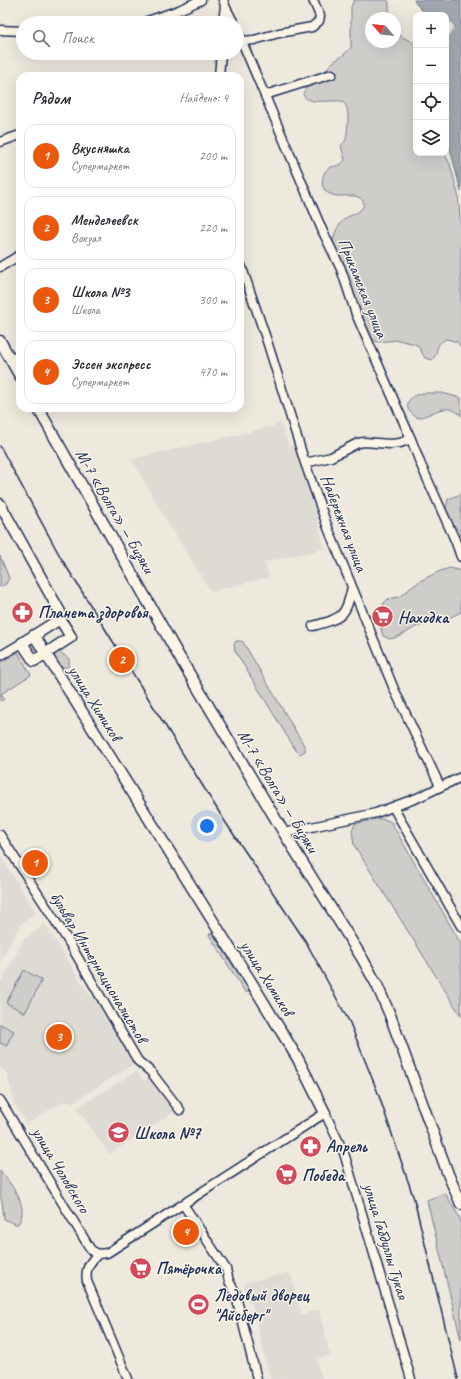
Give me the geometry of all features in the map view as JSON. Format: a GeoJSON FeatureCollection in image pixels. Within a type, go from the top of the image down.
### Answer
{"type":"FeatureCollection","features":[{"type":"Feature","properties":{"kind":"main road"},"geometry":{"type":"LineString","coordinates":[[0,341],[16,369]]}},
{"type":"Feature","properties":{"kind":"main road","name":"М-7 «Волга» — Бизяки"},"geometry":{"type":"LineString","coordinates":[[40,412],[177,653],[284,833],[378,985],[458,1190],[461,1204]]}},
{"type":"Feature","properties":{"kind":"main road"},"geometry":{"type":"LineString","coordinates":[[0,504],[60,612],[60,619],[71,637],[34,661],[22,643],[60,619]]}},
{"type":"Feature","properties":{"kind":"main road","name":"улица Химиков"},"geometry":{"type":"LineString","coordinates":[[34,635],[256,990],[298,1059],[325,1113]]}},
{"type":"Feature","properties":{"kind":"street"},"geometry":{"type":"LineString","coordinates":[[162,16],[200,0]]}},
{"type":"Feature","properties":{"kind":"street"},"geometry":{"type":"LineString","coordinates":[[244,41],[312,27],[319,22],[320,16],[313,0]]}},
{"type":"Feature","properties":{"kind":"street"},"geometry":{"type":"LineString","coordinates":[[223,16],[224,2]]}},
{"type":"Feature","properties":{"kind":"street"},"geometry":{"type":"LineString","coordinates":[[224,2],[231,16]]}},
{"type":"Feature","properties":{"kind":"street"},"geometry":{"type":"LineString","coordinates":[[0,30],[16,31]]}},
{"type":"Feature","properties":{"kind":"street","name":"Прикамская улица"},"geometry":{"type":"LineString","coordinates":[[244,46],[323,232],[341,269],[356,314],[461,557]]}},
{"type":"Feature","properties":{"kind":"street"},"geometry":{"type":"LineString","coordinates":[[219,72],[220,60]]}},
{"type":"Feature","properties":{"kind":"street"},"geometry":{"type":"LineString","coordinates":[[265,95],[332,74]]}},
{"type":"Feature","properties":{"kind":"street"},"geometry":{"type":"LineString","coordinates":[[0,142],[16,136]]}},
{"type":"Feature","properties":{"kind":"street"},"geometry":{"type":"LineString","coordinates":[[0,267],[16,257]]}},
{"type":"Feature","properties":{"kind":"street","name":"Набережная улица"},"geometry":{"type":"LineString","coordinates":[[244,274],[305,463],[328,528],[394,689],[440,786]]}},
{"type":"Feature","properties":{"kind":"street"},"geometry":{"type":"LineString","coordinates":[[11,360],[16,357]]}},
{"type":"Feature","properties":{"kind":"street"},"geometry":{"type":"LineString","coordinates":[[305,463],[331,458],[358,443],[390,444],[400,443],[411,439]]}},
{"type":"Feature","properties":{"kind":"street"},"geometry":{"type":"LineString","coordinates":[[313,626],[341,616],[347,607],[352,587]]}},
{"type":"Feature","properties":{"kind":"street"},"geometry":{"type":"LineString","coordinates":[[0,656],[22,643]]}},
{"type":"Feature","properties":{"kind":"street"},"geometry":{"type":"LineString","coordinates":[[284,833],[376,813],[417,798],[461,776]]}},
{"type":"Feature","properties":{"kind":"street"},"geometry":{"type":"LineString","coordinates":[[393,807],[461,926]]}},
{"type":"Feature","properties":{"kind":"street","name":"бульвар Интернационалистов"},"geometry":{"type":"LineString","coordinates":[[0,835],[66,939],[138,1061],[151,1072],[180,1110]]}},
{"type":"Feature","properties":{"kind":"street","name":"улица Чоловского"},"geometry":{"type":"LineString","coordinates":[[0,1100],[91,1250],[98,1254]]}},
{"type":"Feature","properties":{"kind":"street"},"geometry":{"type":"LineString","coordinates":[[128,1379],[87,1281],[86,1275],[88,1266],[98,1254],[107,1253],[325,1113]]}},
{"type":"Feature","properties":{"kind":"street","name":"улица Габдуллы Тукая"},"geometry":{"type":"LineString","coordinates":[[325,1113],[344,1153],[411,1379]]}},
{"type":"Feature","properties":{"kind":"street"},"geometry":{"type":"LineString","coordinates":[[183,1204],[226,1269],[229,1281],[235,1292],[257,1379]]}},
{"type":"Feature","properties":{"kind":"shaded area"},"geometry":{"type":"Polygon","coordinates":[[[354,0],[387,0],[389,2],[389,12],[365,12],[365,48],[401,48],[401,36],[413,42],[413,156],[446,156],[450,164],[458,194],[461,229],[461,347],[457,342],[447,339],[440,343],[432,360],[425,358],[418,346],[415,344],[398,340],[377,342],[372,339],[333,244],[338,226],[346,218],[358,212],[364,205],[362,200],[358,197],[333,195],[327,192],[322,185],[322,180],[327,169],[340,165],[345,160],[341,146],[346,140],[348,124],[347,107],[341,101],[314,101],[305,97],[303,94],[307,87],[322,75],[331,64],[345,54],[351,47],[351,7],[354,0]]]}},
{"type":"Feature","properties":{"kind":"shaded area"},"geometry":{"type":"Polygon","coordinates":[[[414,0],[461,0],[461,192],[449,144],[449,12],[424,12],[414,0]]]}},
{"type":"Feature","properties":{"kind":"shaded area"},"geometry":{"type":"Polygon","coordinates":[[[423,393],[442,393],[461,398],[461,416],[454,410],[449,409],[440,410],[418,418],[413,415],[408,407],[409,400],[412,397],[423,393]]]}},
{"type":"Feature","properties":{"kind":"shaded area"},"geometry":{"type":"Polygon","coordinates":[[[280,422],[289,446],[294,445],[316,512],[324,549],[265,562],[269,577],[211,592],[159,508],[132,459],[273,426],[280,422]]]}},
{"type":"Feature","properties":{"kind":"shaded area"},"geometry":{"type":"Polygon","coordinates":[[[461,494],[461,534],[449,520],[446,512],[446,506],[448,499],[461,494]]]}},
{"type":"Feature","properties":{"kind":"shaded area"},"geometry":{"type":"Polygon","coordinates":[[[0,556],[9,578],[6,584],[0,587],[0,556]]]}},
{"type":"Feature","properties":{"kind":"shaded area"},"geometry":{"type":"Polygon","coordinates":[[[450,568],[458,570],[461,573],[461,612],[447,619],[416,627],[400,636],[390,639],[383,636],[381,626],[385,625],[389,620],[389,617],[383,604],[388,599],[399,597],[420,581],[440,571],[450,568]]]}},
{"type":"Feature","properties":{"kind":"shaded area"},"geometry":{"type":"Polygon","coordinates":[[[236,641],[243,642],[305,747],[305,751],[300,754],[295,749],[235,651],[234,644],[236,641]]]}},
{"type":"Feature","properties":{"kind":"shaded area"},"geometry":{"type":"Polygon","coordinates":[[[18,652],[31,675],[1,694],[4,699],[0,701],[0,663],[18,652]]]}},
{"type":"Feature","properties":{"kind":"shaded area"},"geometry":{"type":"Polygon","coordinates":[[[57,652],[60,652],[69,659],[69,666],[59,666],[54,661],[54,656],[57,652]]]}},
{"type":"Feature","properties":{"kind":"shaded area"},"geometry":{"type":"Polygon","coordinates":[[[384,819],[391,822],[461,944],[461,1016],[354,845],[352,831],[355,824],[384,819]]]}},
{"type":"Feature","properties":{"kind":"shaded area"},"geometry":{"type":"Polygon","coordinates":[[[0,855],[36,913],[21,924],[0,962],[0,855]]]}},
{"type":"Feature","properties":{"kind":"shaded area"},"geometry":{"type":"Polygon","coordinates":[[[45,924],[90,996],[94,995],[104,1010],[102,1011],[134,1064],[73,1102],[64,1101],[27,1124],[15,1105],[7,1073],[0,1067],[0,984],[24,939],[45,924]]]}},
{"type":"Feature","properties":{"kind":"shaded area"},"geometry":{"type":"Polygon","coordinates":[[[211,933],[249,990],[248,992],[245,992],[209,935],[211,933]]]}},
{"type":"Feature","properties":{"kind":"shaded area"},"geometry":{"type":"Polygon","coordinates":[[[24,970],[42,980],[25,1013],[6,1003],[24,970]]]}},
{"type":"Feature","properties":{"kind":"shaded area"},"geometry":{"type":"Polygon","coordinates":[[[0,1024],[14,1031],[6,1046],[0,1043],[0,1024]]]}},
{"type":"Feature","properties":{"kind":"shaded area","name":"Школа №7"},"geometry":{"type":"Polygon","coordinates":[[[137,1071],[142,1079],[146,1080],[151,1076],[174,1112],[109,1154],[77,1108],[137,1071]]]}},
{"type":"Feature","properties":{"kind":"shaded area"},"geometry":{"type":"Polygon","coordinates":[[[0,1170],[14,1188],[21,1203],[21,1217],[18,1224],[4,1219],[2,1201],[0,1197],[0,1170]]]}},
{"type":"Feature","properties":{"kind":"shaded area"},"geometry":{"type":"Polygon","coordinates":[[[445,1193],[461,1220],[461,1340],[427,1200],[445,1193]]]}},
{"type":"Feature","properties":{"kind":"shaded area"},"geometry":{"type":"Polygon","coordinates":[[[290,1272],[301,1314],[319,1310],[330,1355],[317,1359],[322,1379],[270,1379],[251,1301],[248,1302],[244,1283],[290,1272]]]}},
{"type":"Feature","properties":{"kind":"pier"},"geometry":{"type":"Polygon","coordinates":[[[449,22],[452,23],[454,28],[449,35],[449,22]]]}},
{"type":"Feature","properties":{"kind":"railway"},"geometry":{"type":"LineString","coordinates":[[0,446],[61,558],[224,820],[306,942],[350,1023],[378,1093],[414,1199],[458,1379]]}},
{"type":"Feature","properties":{"kind":"place","name":"Планета здоровья"},"geometry":{"type":"Point","coordinates":[22,612]}},
{"type":"Feature","properties":{"kind":"place","name":"Находка"},"geometry":{"type":"Point","coordinates":[382,617]}},
{"type":"Feature","properties":{"kind":"place","name":"Менделеевск"},"geometry":{"type":"Point","coordinates":[122,660]}},
{"type":"Feature","properties":{"kind":"place","name":"Вкусняшка"},"geometry":{"type":"Point","coordinates":[35,863]}},
{"type":"Feature","properties":{"kind":"place","name":"Школа №3"},"geometry":{"type":"Point","coordinates":[59,1037]}},
{"type":"Feature","properties":{"kind":"place","name":"Школа №7"},"geometry":{"type":"Point","coordinates":[118,1133]}},
{"type":"Feature","properties":{"kind":"place","name":"Апрель"},"geometry":{"type":"Point","coordinates":[311,1146]}},
{"type":"Feature","properties":{"kind":"place","name":"Победа"},"geometry":{"type":"Point","coordinates":[287,1175]}},
{"type":"Feature","properties":{"kind":"place","name":"Эссен экспресс"},"geometry":{"type":"Point","coordinates":[186,1232]}},
{"type":"Feature","properties":{"kind":"place","name":"Пятёрочка"},"geometry":{"type":"Point","coordinates":[141,1268]}},
{"type":"Feature","properties":{"kind":"place","name":"Ледовый дворец \"Айсберг\""},"geometry":{"type":"Point","coordinates":[199,1305]}}]}
